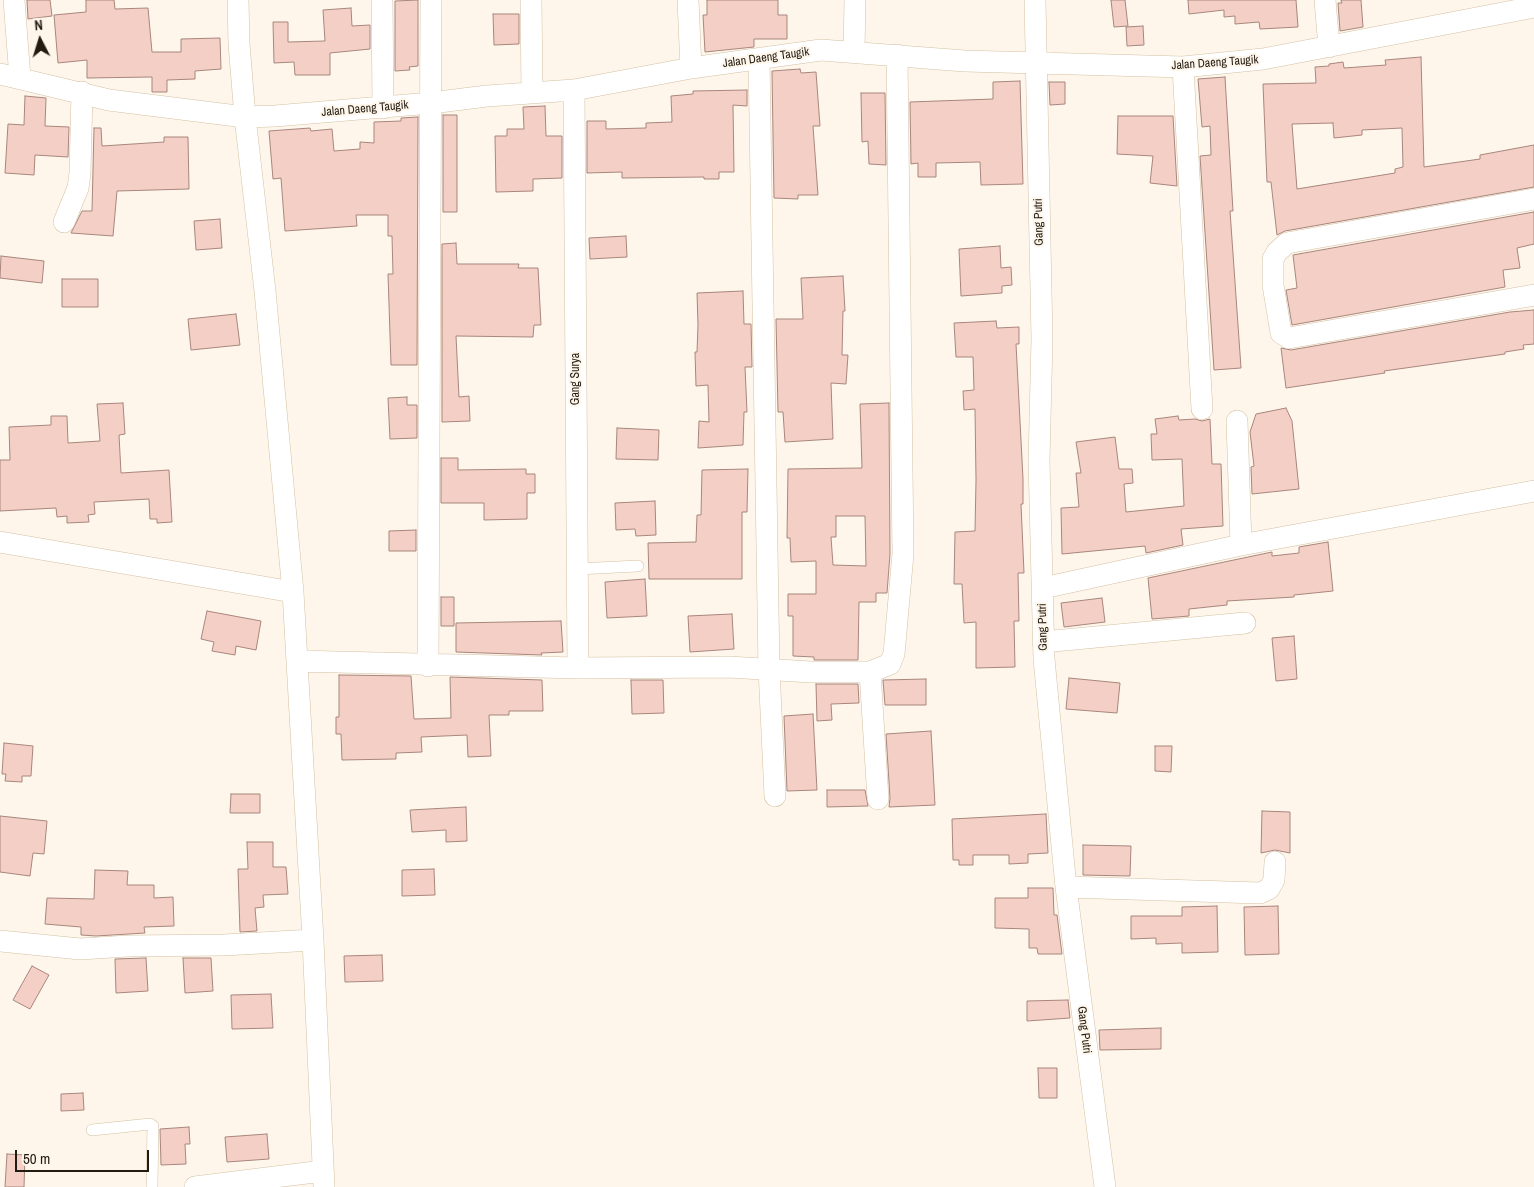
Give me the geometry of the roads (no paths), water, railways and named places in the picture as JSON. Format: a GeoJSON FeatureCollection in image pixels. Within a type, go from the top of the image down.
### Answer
{"type":"FeatureCollection","features":[{"type":"Feature","properties":{"kind":"street"},"geometry":{"type":"LineString","coordinates":[[10,76],[14,0]]}},
{"type":"Feature","properties":{"kind":"street"},"geometry":{"type":"LineString","coordinates":[[195,1187],[323,1179],[313,940],[293,592],[265,291],[238,44],[238,0]]}},
{"type":"Feature","properties":{"kind":"street"},"geometry":{"type":"LineString","coordinates":[[382,0],[383,108]]}},
{"type":"Feature","properties":{"kind":"street"},"geometry":{"type":"LineString","coordinates":[[428,666],[431,0]]}},
{"type":"Feature","properties":{"kind":"street"},"geometry":{"type":"LineString","coordinates":[[531,0],[532,92]]}},
{"type":"Feature","properties":{"kind":"street"},"geometry":{"type":"LineString","coordinates":[[688,0],[691,68]]}},
{"type":"Feature","properties":{"kind":"street"},"geometry":{"type":"LineString","coordinates":[[854,0],[854,52]]}},
{"type":"Feature","properties":{"kind":"street","name":"Gang Putri"},"geometry":{"type":"LineString","coordinates":[[1035,0],[1042,339],[1039,461],[1044,642],[1066,887],[1105,1187]]}},
{"type":"Feature","properties":{"kind":"street"},"geometry":{"type":"LineString","coordinates":[[1325,0],[1329,47]]}},
{"type":"Feature","properties":{"kind":"street","name":"Jalan Daeng Taugik"},"geometry":{"type":"LineString","coordinates":[[10,76],[109,100],[245,117],[383,108],[532,92],[574,90],[691,68],[821,50],[965,61],[1183,67],[1263,59],[1534,7]]}},
{"type":"Feature","properties":{"kind":"street"},"geometry":{"type":"LineString","coordinates":[[297,661],[428,666],[578,668],[729,667],[811,672],[870,672],[890,664],[894,654],[903,554],[898,55]]}},
{"type":"Feature","properties":{"kind":"street"},"geometry":{"type":"LineString","coordinates":[[759,59],[769,669],[775,796]]}},
{"type":"Feature","properties":{"kind":"street"},"geometry":{"type":"LineString","coordinates":[[1183,67],[1190,226],[1202,409]]}},
{"type":"Feature","properties":{"kind":"street","name":"Gang Surya"},"geometry":{"type":"LineString","coordinates":[[574,90],[578,668]]}},
{"type":"Feature","properties":{"kind":"street"},"geometry":{"type":"LineString","coordinates":[[64,222],[78,188],[82,92]]}},
{"type":"Feature","properties":{"kind":"street"},"geometry":{"type":"LineString","coordinates":[[1534,199],[1288,243],[1277,252],[1273,259],[1273,285],[1281,332],[1289,338],[1534,295]]}},
{"type":"Feature","properties":{"kind":"street"},"geometry":{"type":"LineString","coordinates":[[1237,421],[1241,545]]}},
{"type":"Feature","properties":{"kind":"street"},"geometry":{"type":"LineString","coordinates":[[1043,588],[1241,545],[1534,491]]}},
{"type":"Feature","properties":{"kind":"street"},"geometry":{"type":"LineString","coordinates":[[0,542],[293,592]]}},
{"type":"Feature","properties":{"kind":"street"},"geometry":{"type":"LineString","coordinates":[[1044,642],[1245,623]]}},
{"type":"Feature","properties":{"kind":"street"},"geometry":{"type":"LineString","coordinates":[[870,672],[878,799]]}},
{"type":"Feature","properties":{"kind":"street"},"geometry":{"type":"LineString","coordinates":[[1066,887],[1260,893],[1269,889],[1274,880],[1275,862]]}},
{"type":"Feature","properties":{"kind":"street"},"geometry":{"type":"LineString","coordinates":[[0,941],[80,949],[240,945],[313,940]]}},
{"type":"Feature","properties":{"kind":"lane"},"geometry":{"type":"LineString","coordinates":[[577,569],[638,566]]}},
{"type":"Feature","properties":{"kind":"lane"},"geometry":{"type":"LineString","coordinates":[[92,1130],[150,1124],[153,1126],[152,1187]]}}]}
